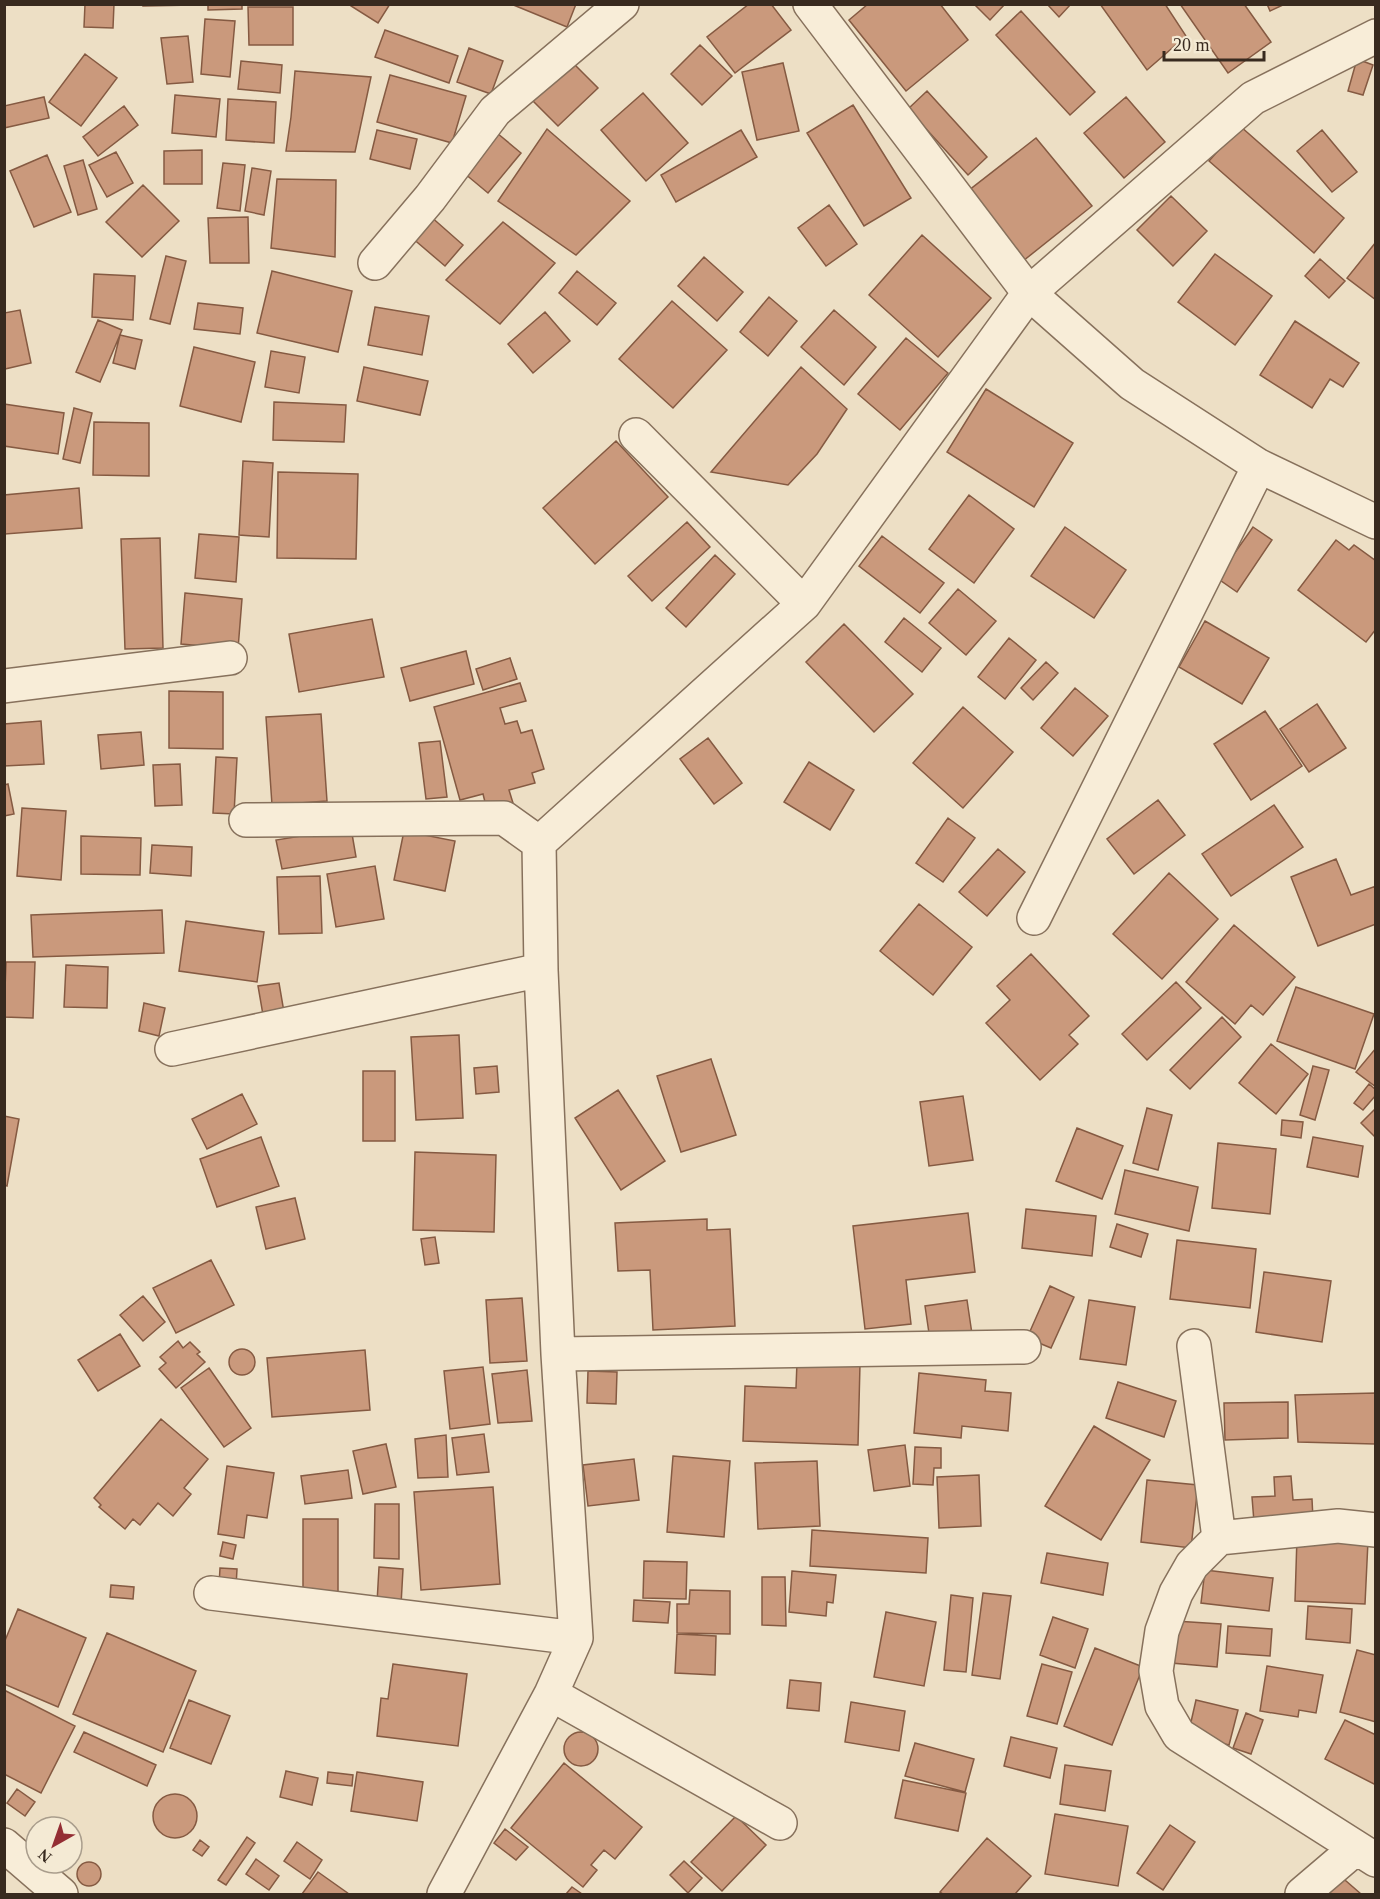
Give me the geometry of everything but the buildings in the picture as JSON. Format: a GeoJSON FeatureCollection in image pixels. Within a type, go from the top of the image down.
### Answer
{"type":"FeatureCollection","features":[{"type":"Feature","properties":{"kind":"street"},"geometry":{"type":"LineString","coordinates":[[375,263],[430,198],[495,111],[622,4]]}},
{"type":"Feature","properties":{"kind":"street"},"geometry":{"type":"LineString","coordinates":[[810,4],[1029,293],[1132,384],[1259,466],[1376,522]]}},
{"type":"Feature","properties":{"kind":"street"},"geometry":{"type":"LineString","coordinates":[[444,1894],[551,1694],[576,1638],[558,1354],[541,970],[539,843],[804,604],[1029,293],[1253,98],[1376,36]]}},
{"type":"Feature","properties":{"kind":"street"},"geometry":{"type":"LineString","coordinates":[[636,435],[804,604]]}},
{"type":"Feature","properties":{"kind":"street"},"geometry":{"type":"LineString","coordinates":[[1034,918],[1259,466]]}},
{"type":"Feature","properties":{"kind":"street"},"geometry":{"type":"LineString","coordinates":[[4,686],[230,658]]}},
{"type":"Feature","properties":{"kind":"street"},"geometry":{"type":"LineString","coordinates":[[246,820],[504,818],[539,843]]}},
{"type":"Feature","properties":{"kind":"street"},"geometry":{"type":"LineString","coordinates":[[172,1049],[541,970]]}},
{"type":"Feature","properties":{"kind":"street"},"geometry":{"type":"LineString","coordinates":[[1194,1346],[1219,1538]]}},
{"type":"Feature","properties":{"kind":"street"},"geometry":{"type":"LineString","coordinates":[[558,1354],[1024,1347]]}},
{"type":"Feature","properties":{"kind":"street"},"geometry":{"type":"LineString","coordinates":[[1302,1894],[1366,1854],[1179,1735],[1162,1706],[1156,1671],[1162,1631],[1176,1593],[1191,1564],[1219,1538],[1338,1526],[1376,1530]]}},
{"type":"Feature","properties":{"kind":"street"},"geometry":{"type":"LineString","coordinates":[[211,1593],[576,1638]]}},
{"type":"Feature","properties":{"kind":"street"},"geometry":{"type":"LineString","coordinates":[[551,1694],[780,1822]]}},
{"type":"Feature","properties":{"kind":"street"},"geometry":{"type":"LineString","coordinates":[[4,1845],[61,1894]]}}]}
